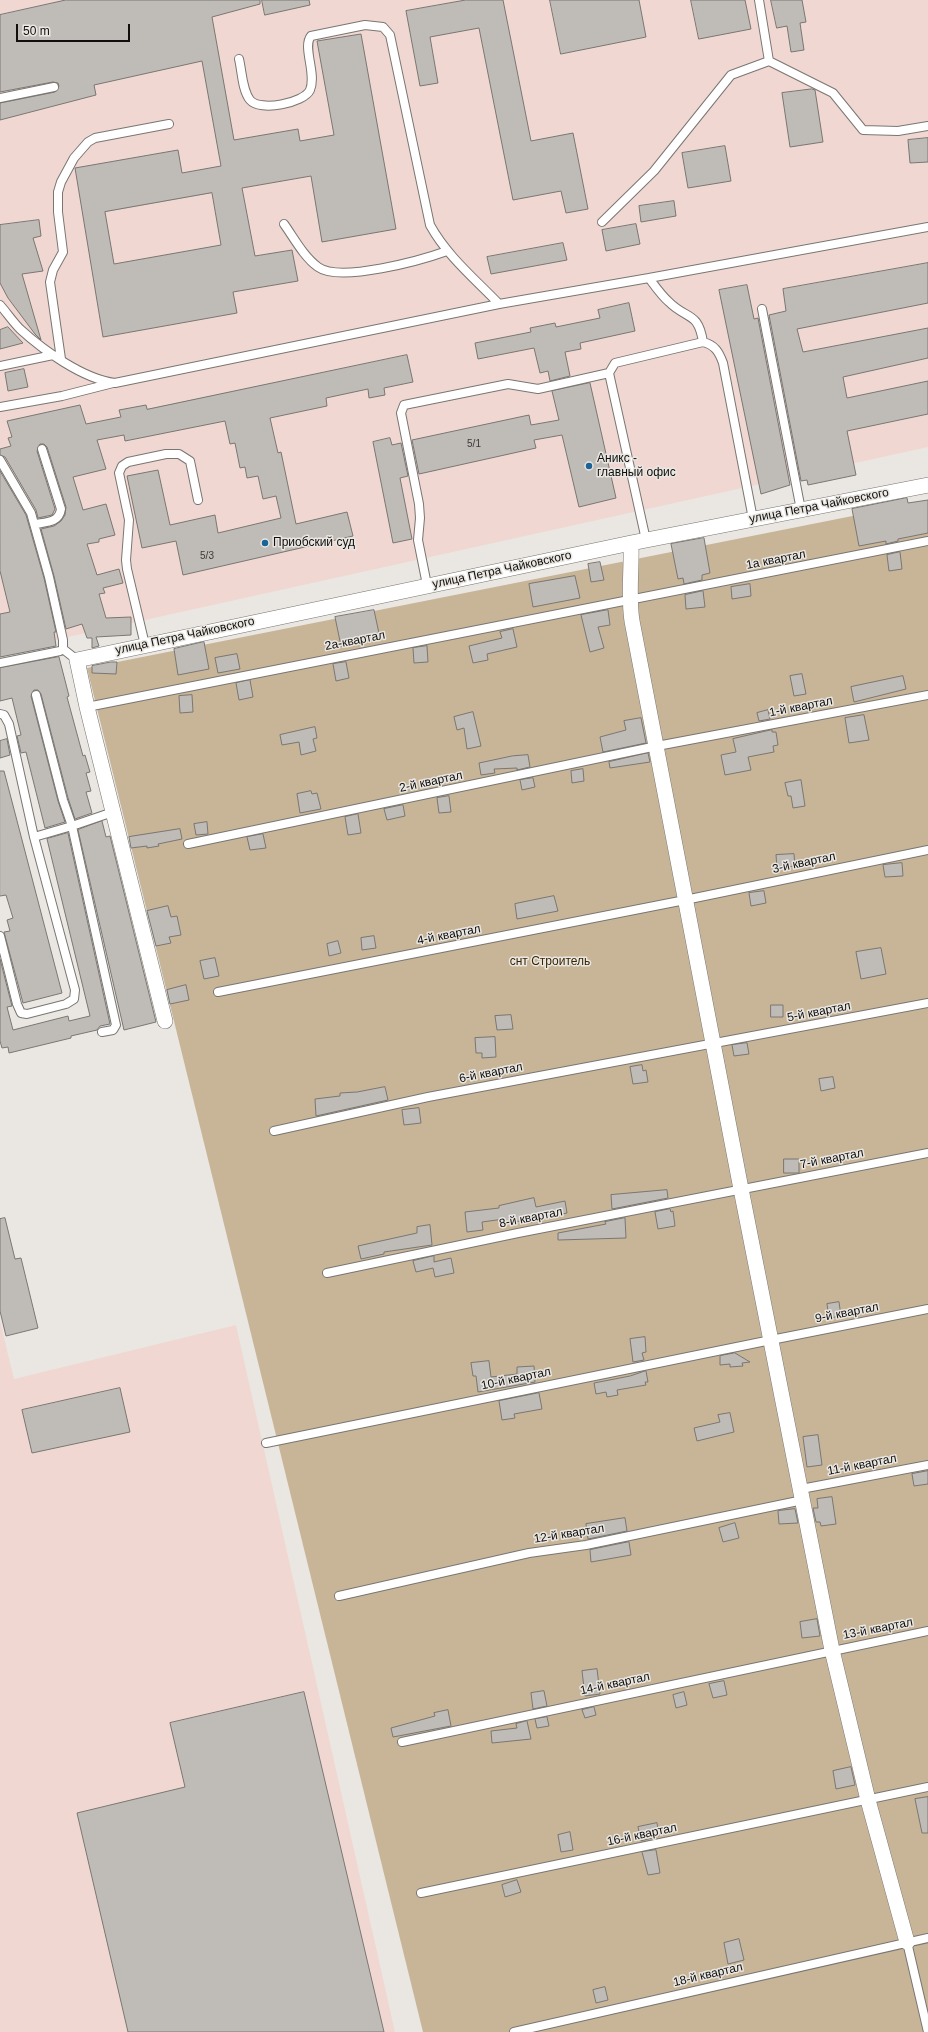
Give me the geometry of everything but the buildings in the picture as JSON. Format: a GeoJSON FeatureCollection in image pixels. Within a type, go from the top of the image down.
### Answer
{"type":"FeatureCollection","features":[{"type":"Feature","properties":{"kind":"street","name":"улица Петра Чайковского"},"geometry":{"type":"LineString","coordinates":[[77,660],[631,543],[928,485]]}},
{"type":"Feature","properties":{"kind":"street"},"geometry":{"type":"LineString","coordinates":[[631,543],[632,568],[629,599],[685,900],[714,1044],[740,1189],[832,1650],[868,1800],[907,1942]]}},
{"type":"Feature","properties":{"kind":"street"},"geometry":{"type":"LineString","coordinates":[[77,660],[87,707],[165,1021]]}},
{"type":"Feature","properties":{"kind":"lane"},"geometry":{"type":"LineString","coordinates":[[759,0],[769,61]]}},
{"type":"Feature","properties":{"kind":"lane"},"geometry":{"type":"LineString","coordinates":[[239,59],[248,96],[255,104],[266,106],[301,100],[307,95],[312,84],[308,44],[311,36],[364,25],[378,25],[387,30],[390,35],[430,225],[439,242],[499,304]]}},
{"type":"Feature","properties":{"kind":"lane"},"geometry":{"type":"LineString","coordinates":[[602,222],[654,171],[731,75],[769,61],[833,93],[863,130],[898,131],[928,126]]}},
{"type":"Feature","properties":{"kind":"lane"},"geometry":{"type":"LineString","coordinates":[[0,98],[54,86]]}},
{"type":"Feature","properties":{"kind":"lane"},"geometry":{"type":"LineString","coordinates":[[61,360],[50,282],[53,270],[63,252],[57,203],[58,192],[62,182],[74,158],[88,142],[106,136],[169,124]]}},
{"type":"Feature","properties":{"kind":"lane"},"geometry":{"type":"LineString","coordinates":[[284,224],[310,260],[318,267],[332,272],[351,272],[409,263],[447,251]]}},
{"type":"Feature","properties":{"kind":"lane"},"geometry":{"type":"LineString","coordinates":[[0,407],[62,396],[116,383],[499,304],[928,227]]}},
{"type":"Feature","properties":{"kind":"lane"},"geometry":{"type":"LineString","coordinates":[[649,278],[669,303],[696,321],[701,331],[703,342]]}},
{"type":"Feature","properties":{"kind":"lane"},"geometry":{"type":"LineString","coordinates":[[0,305],[20,328],[53,355],[90,376],[116,383]]}},
{"type":"Feature","properties":{"kind":"lane"},"geometry":{"type":"LineString","coordinates":[[762,310],[801,510]]}},
{"type":"Feature","properties":{"kind":"lane"},"geometry":{"type":"LineString","coordinates":[[646,540],[609,373],[615,363],[703,342],[712,345],[716,349],[723,363],[753,519]]}},
{"type":"Feature","properties":{"kind":"lane"},"geometry":{"type":"LineString","coordinates":[[0,366],[53,355]]}},
{"type":"Feature","properties":{"kind":"lane"},"geometry":{"type":"LineString","coordinates":[[427,586],[418,540],[420,518],[419,504],[401,413],[404,405],[508,384],[538,389],[609,373]]}},
{"type":"Feature","properties":{"kind":"lane"},"geometry":{"type":"LineString","coordinates":[[34,524],[55,520],[58,518],[60,509],[42,449]]}},
{"type":"Feature","properties":{"kind":"lane"},"geometry":{"type":"LineString","coordinates":[[145,645],[127,570],[126,560],[129,520],[119,473],[122,466],[128,462],[166,454],[179,454],[190,461],[198,500]]}},
{"type":"Feature","properties":{"kind":"lane"},"geometry":{"type":"LineString","coordinates":[[0,460],[28,506],[49,577],[64,649],[77,660]]}},
{"type":"Feature","properties":{"kind":"lane","name":"1а квартал"},"geometry":{"type":"LineString","coordinates":[[629,599],[665,594],[928,541]]}},
{"type":"Feature","properties":{"kind":"lane","name":"2а-квартал"},"geometry":{"type":"LineString","coordinates":[[87,707],[629,599]]}},
{"type":"Feature","properties":{"kind":"lane"},"geometry":{"type":"LineString","coordinates":[[0,663],[64,649]]}},
{"type":"Feature","properties":{"kind":"lane"},"geometry":{"type":"LineString","coordinates":[[36,695],[62,800],[72,826],[116,1024],[113,1030],[102,1032]]}},
{"type":"Feature","properties":{"kind":"lane","name":"1-й квартал"},"geometry":{"type":"LineString","coordinates":[[678,743],[928,695]]}},
{"type":"Feature","properties":{"kind":"lane"},"geometry":{"type":"LineString","coordinates":[[0,714],[4,715],[9,724],[34,837],[75,990],[74,999],[66,1004],[27,1014],[21,1013],[17,1004],[0,936]]}},
{"type":"Feature","properties":{"kind":"lane","name":"2-й квартал"},"geometry":{"type":"LineString","coordinates":[[188,844],[657,746],[678,743]]}},
{"type":"Feature","properties":{"kind":"lane"},"geometry":{"type":"LineString","coordinates":[[34,837],[113,812]]}},
{"type":"Feature","properties":{"kind":"lane","name":"3-й квартал"},"geometry":{"type":"LineString","coordinates":[[685,900],[928,850]]}},
{"type":"Feature","properties":{"kind":"lane","name":"4-й квартал"},"geometry":{"type":"LineString","coordinates":[[218,992],[685,900]]}},
{"type":"Feature","properties":{"kind":"lane","name":"5-й квартал"},"geometry":{"type":"LineString","coordinates":[[714,1044],[928,1003]]}},
{"type":"Feature","properties":{"kind":"lane","name":"6-й квартал"},"geometry":{"type":"LineString","coordinates":[[274,1131],[428,1097],[714,1044]]}},
{"type":"Feature","properties":{"kind":"lane","name":"7-й квартал"},"geometry":{"type":"LineString","coordinates":[[740,1189],[928,1153]]}},
{"type":"Feature","properties":{"kind":"lane","name":"8-й квартал"},"geometry":{"type":"LineString","coordinates":[[327,1273],[463,1244],[740,1189]]}},
{"type":"Feature","properties":{"kind":"lane","name":"9-й квартал"},"geometry":{"type":"LineString","coordinates":[[771,1340],[928,1309]]}},
{"type":"Feature","properties":{"kind":"lane","name":"10-й квартал"},"geometry":{"type":"LineString","coordinates":[[266,1442],[771,1340]]}},
{"type":"Feature","properties":{"kind":"lane","name":"11-й квартал"},"geometry":{"type":"LineString","coordinates":[[802,1494],[928,1465]]}},
{"type":"Feature","properties":{"kind":"lane","name":"12-й квартал"},"geometry":{"type":"LineString","coordinates":[[339,1596],[529,1553],[586,1545],[802,1494]]}},
{"type":"Feature","properties":{"kind":"lane","name":"13-й квартал"},"geometry":{"type":"LineString","coordinates":[[832,1650],[928,1631]]}},
{"type":"Feature","properties":{"kind":"lane","name":"14-й квартал"},"geometry":{"type":"LineString","coordinates":[[402,1742],[832,1650]]}},
{"type":"Feature","properties":{"kind":"lane","name":"16-й квартал"},"geometry":{"type":"LineString","coordinates":[[421,1893],[928,1787]]}},
{"type":"Feature","properties":{"kind":"lane","name":"18-й квартал"},"geometry":{"type":"LineString","coordinates":[[514,2032],[928,1938]]}},
{"type":"Feature","properties":{"kind":"lane"},"geometry":{"type":"LineString","coordinates":[[907,1942],[928,2032]]}},
{"type":"Feature","properties":{"kind":"shaded area"},"geometry":{"type":"Polygon","coordinates":[[[0,0],[928,0],[928,447],[0,652],[0,0]]]}},
{"type":"Feature","properties":{"kind":"shaded area"},"geometry":{"type":"Polygon","coordinates":[[[0,1321],[14,1379],[236,1325],[395,2032],[0,2032],[0,1321]]]}},
{"type":"Feature","properties":{"kind":"green space","name":"снт Строитель"},"geometry":{"type":"Polygon","coordinates":[[[928,501],[928,2032],[423,2032],[87,668],[928,501]]]}},
{"type":"Feature","properties":{"kind":"place","name":"Аникс - главный офис"},"geometry":{"type":"Point","coordinates":[589,466]}},
{"type":"Feature","properties":{"kind":"place","name":"Приобский суд"},"geometry":{"type":"Point","coordinates":[265,543]}}]}
